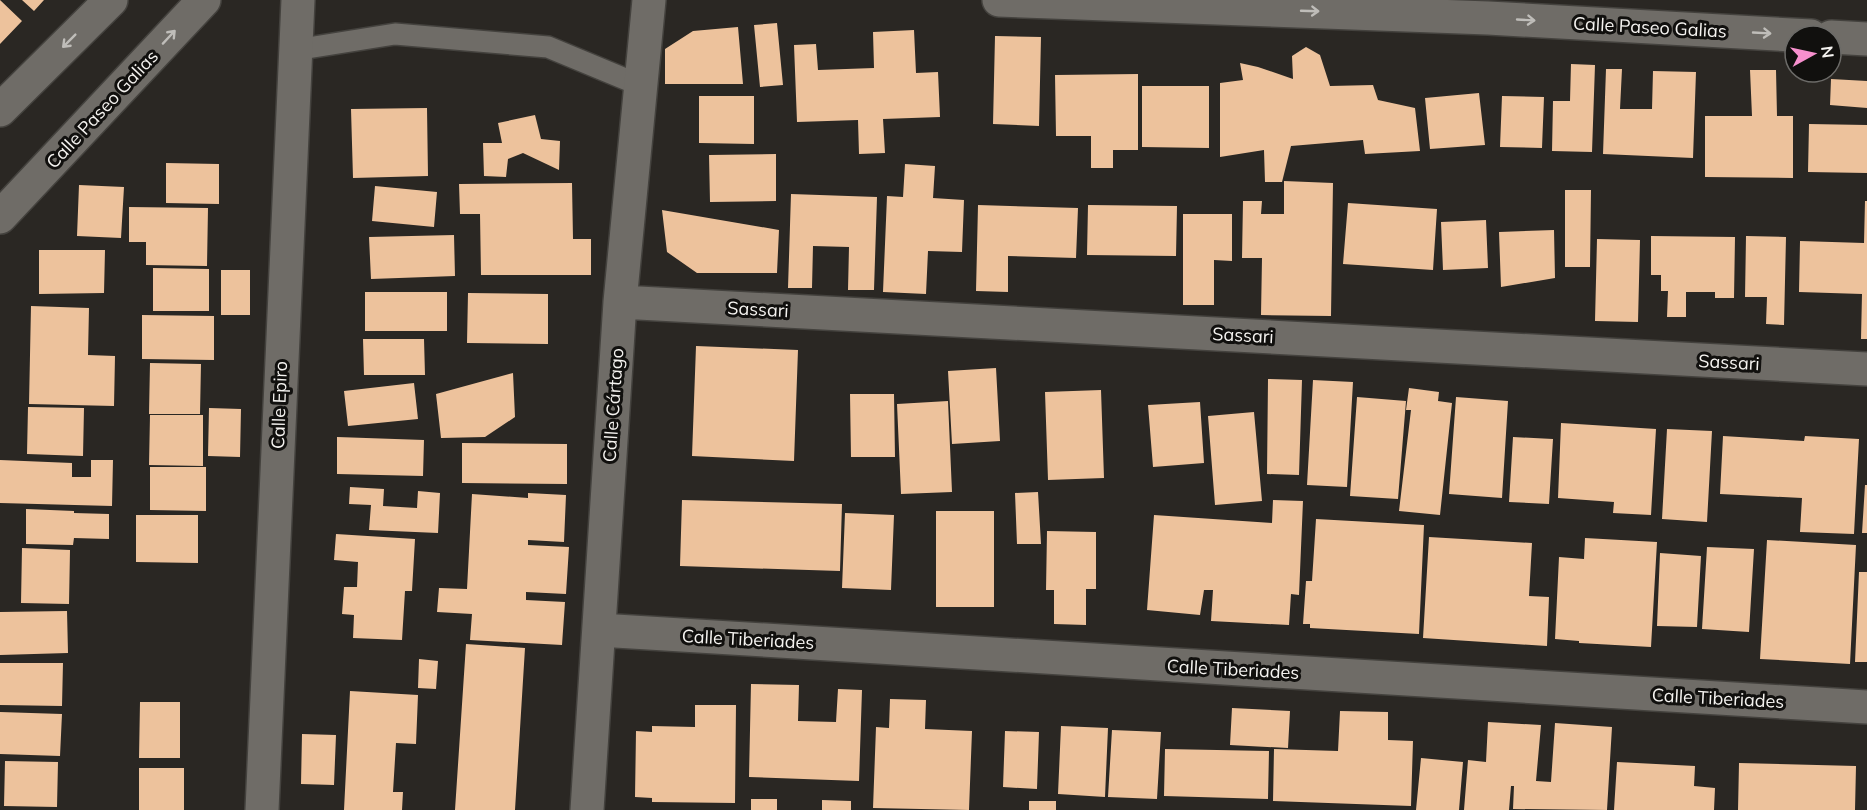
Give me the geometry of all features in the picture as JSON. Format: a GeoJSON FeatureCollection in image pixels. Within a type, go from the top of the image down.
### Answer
{"type":"FeatureCollection","features":[{"type":"Feature","properties":{"kind":"street"},"geometry":{"type":"LineString","coordinates":[[0,110],[111,0]]}},
{"type":"Feature","properties":{"kind":"street","name":"Calle Paseo Galias"},"geometry":{"type":"LineString","coordinates":[[0,217],[204,0]]}},
{"type":"Feature","properties":{"kind":"street","name":"Calle Epiro"},"geometry":{"type":"LineString","coordinates":[[262,810],[298,0]]}},
{"type":"Feature","properties":{"kind":"street","name":"Calle Cártago"},"geometry":{"type":"LineString","coordinates":[[587,810],[620,302],[649,0]]}},
{"type":"Feature","properties":{"kind":"street","name":"Calle Paseo Galias"},"geometry":{"type":"LineString","coordinates":[[999,0],[1488,9],[1783,34]]}},
{"type":"Feature","properties":{"kind":"street"},"geometry":{"type":"LineString","coordinates":[[1843,38],[1867,39]]}},
{"type":"Feature","properties":{"kind":"street","name":"Sassari"},"geometry":{"type":"LineString","coordinates":[[620,302],[1867,369]]}},
{"type":"Feature","properties":{"kind":"street","name":"Calle Tiberiades"},"geometry":{"type":"LineString","coordinates":[[599,630],[1867,707]]}},
{"type":"Feature","properties":{"kind":"lane"},"geometry":{"type":"LineString","coordinates":[[295,50],[395,33],[548,47],[642,86]]}},
{"type":"Feature","properties":{"kind":"building"},"geometry":{"type":"Polygon","coordinates":[[[0,0],[22,21],[0,44],[0,0]]]}},
{"type":"Feature","properties":{"kind":"building"},"geometry":{"type":"Polygon","coordinates":[[[22,0],[44,0],[34,11],[22,0]]]}},
{"type":"Feature","properties":{"kind":"building"},"geometry":{"type":"Polygon","coordinates":[[[777,23],[783,85],[760,87],[754,25],[777,23]]]}},
{"type":"Feature","properties":{"kind":"building"},"geometry":{"type":"Polygon","coordinates":[[[738,27],[743,84],[665,84],[665,49],[693,31],[738,27]]]}},
{"type":"Feature","properties":{"kind":"building"},"geometry":{"type":"Polygon","coordinates":[[[914,30],[916,73],[938,72],[940,117],[883,119],[885,153],[859,154],[858,120],[797,122],[794,45],[816,44],[818,70],[874,68],[873,32],[914,30]]]}},
{"type":"Feature","properties":{"kind":"building"},"geometry":{"type":"Polygon","coordinates":[[[995,36],[1041,37],[1039,126],[993,124],[995,36]]]}},
{"type":"Feature","properties":{"kind":"building"},"geometry":{"type":"Polygon","coordinates":[[[1306,47],[1320,55],[1330,86],[1373,85],[1378,100],[1415,108],[1420,151],[1365,154],[1363,140],[1291,146],[1282,182],[1265,182],[1264,150],[1220,157],[1220,83],[1243,80],[1240,63],[1293,79],[1292,56],[1306,47]]]}},
{"type":"Feature","properties":{"kind":"building"},"geometry":{"type":"Polygon","coordinates":[[[1571,64],[1595,65],[1592,152],[1552,151],[1553,101],[1570,101],[1571,64]]]}},
{"type":"Feature","properties":{"kind":"building"},"geometry":{"type":"Polygon","coordinates":[[[1606,69],[1622,69],[1620,109],[1652,109],[1653,71],[1696,72],[1693,158],[1603,154],[1606,69]]]}},
{"type":"Feature","properties":{"kind":"building"},"geometry":{"type":"Polygon","coordinates":[[[1750,70],[1776,70],[1777,116],[1793,116],[1793,178],[1705,177],[1705,116],[1752,116],[1750,70]]]}},
{"type":"Feature","properties":{"kind":"building"},"geometry":{"type":"Polygon","coordinates":[[[1138,74],[1138,150],[1113,150],[1113,168],[1091,168],[1091,136],[1056,136],[1055,75],[1138,74]]]}},
{"type":"Feature","properties":{"kind":"building"},"geometry":{"type":"Polygon","coordinates":[[[1843,80],[1867,81],[1867,108],[1830,105],[1831,84],[1843,84],[1843,80]]]}},
{"type":"Feature","properties":{"kind":"building"},"geometry":{"type":"Polygon","coordinates":[[[1142,86],[1209,86],[1209,148],[1142,147],[1142,86]]]}},
{"type":"Feature","properties":{"kind":"building"},"geometry":{"type":"Polygon","coordinates":[[[1479,93],[1485,145],[1430,149],[1425,98],[1479,93]]]}},
{"type":"Feature","properties":{"kind":"building"},"geometry":{"type":"Polygon","coordinates":[[[699,96],[754,96],[754,144],[699,143],[699,96]]]}},
{"type":"Feature","properties":{"kind":"building"},"geometry":{"type":"Polygon","coordinates":[[[1502,96],[1544,97],[1542,148],[1500,147],[1502,96]]]}},
{"type":"Feature","properties":{"kind":"building"},"geometry":{"type":"Polygon","coordinates":[[[427,108],[428,176],[353,178],[351,109],[427,108]]]}},
{"type":"Feature","properties":{"kind":"building"},"geometry":{"type":"Polygon","coordinates":[[[535,115],[541,139],[560,141],[559,170],[523,153],[508,159],[506,177],[484,176],[483,143],[502,143],[498,123],[535,115]]]}},
{"type":"Feature","properties":{"kind":"building"},"geometry":{"type":"Polygon","coordinates":[[[1809,124],[1867,125],[1867,173],[1808,172],[1809,124]]]}},
{"type":"Feature","properties":{"kind":"building"},"geometry":{"type":"Polygon","coordinates":[[[776,154],[776,201],[710,202],[709,155],[776,154]]]}},
{"type":"Feature","properties":{"kind":"building"},"geometry":{"type":"Polygon","coordinates":[[[166,163],[219,164],[219,204],[166,203],[166,163]]]}},
{"type":"Feature","properties":{"kind":"building"},"geometry":{"type":"Polygon","coordinates":[[[905,164],[935,166],[933,198],[964,200],[962,252],[928,251],[926,294],[883,292],[887,196],[903,197],[905,164]]]}},
{"type":"Feature","properties":{"kind":"building"},"geometry":{"type":"Polygon","coordinates":[[[1284,181],[1333,183],[1331,316],[1261,315],[1262,258],[1242,258],[1243,201],[1262,201],[1261,214],[1284,214],[1284,181]]]}},
{"type":"Feature","properties":{"kind":"building"},"geometry":{"type":"Polygon","coordinates":[[[572,183],[573,239],[591,239],[591,275],[481,275],[480,214],[460,214],[459,184],[572,183]]]}},
{"type":"Feature","properties":{"kind":"building"},"geometry":{"type":"Polygon","coordinates":[[[79,185],[124,187],[121,238],[77,236],[79,185]]]}},
{"type":"Feature","properties":{"kind":"building"},"geometry":{"type":"Polygon","coordinates":[[[375,186],[437,192],[434,227],[372,221],[375,186]]]}},
{"type":"Feature","properties":{"kind":"building"},"geometry":{"type":"Polygon","coordinates":[[[1565,190],[1591,190],[1590,267],[1565,267],[1565,190]]]}},
{"type":"Feature","properties":{"kind":"building"},"geometry":{"type":"Polygon","coordinates":[[[791,194],[877,197],[874,290],[848,290],[849,247],[813,246],[812,288],[788,288],[791,194]]]}},
{"type":"Feature","properties":{"kind":"building"},"geometry":{"type":"Polygon","coordinates":[[[1865,201],[1867,201],[1867,339],[1861,339],[1862,294],[1799,292],[1800,241],[1864,243],[1865,201]]]}},
{"type":"Feature","properties":{"kind":"building"},"geometry":{"type":"Polygon","coordinates":[[[1348,203],[1437,209],[1433,270],[1343,264],[1348,203]]]}},
{"type":"Feature","properties":{"kind":"building"},"geometry":{"type":"Polygon","coordinates":[[[978,205],[1078,208],[1076,258],[1008,256],[1008,292],[976,291],[978,205]]]}},
{"type":"Feature","properties":{"kind":"building"},"geometry":{"type":"Polygon","coordinates":[[[1088,205],[1177,206],[1176,256],[1087,255],[1088,205]]]}},
{"type":"Feature","properties":{"kind":"building"},"geometry":{"type":"Polygon","coordinates":[[[129,207],[208,208],[207,266],[146,265],[146,242],[129,242],[129,207]]]}},
{"type":"Feature","properties":{"kind":"building"},"geometry":{"type":"Polygon","coordinates":[[[662,210],[779,230],[777,273],[697,273],[667,252],[662,210]]]}},
{"type":"Feature","properties":{"kind":"building"},"geometry":{"type":"Polygon","coordinates":[[[1183,214],[1232,214],[1232,261],[1214,260],[1214,305],[1183,305],[1183,214]]]}},
{"type":"Feature","properties":{"kind":"building"},"geometry":{"type":"Polygon","coordinates":[[[1486,220],[1488,268],[1443,270],[1441,222],[1486,220]]]}},
{"type":"Feature","properties":{"kind":"building"},"geometry":{"type":"Polygon","coordinates":[[[1554,230],[1555,278],[1501,287],[1499,232],[1554,230]]]}},
{"type":"Feature","properties":{"kind":"building"},"geometry":{"type":"Polygon","coordinates":[[[454,235],[455,276],[371,279],[369,237],[454,235]]]}},
{"type":"Feature","properties":{"kind":"building"},"geometry":{"type":"Polygon","coordinates":[[[1651,236],[1735,237],[1734,298],[1715,298],[1715,292],[1686,292],[1686,317],[1667,317],[1668,291],[1661,291],[1661,275],[1651,275],[1651,236]]]}},
{"type":"Feature","properties":{"kind":"building"},"geometry":{"type":"Polygon","coordinates":[[[1746,236],[1786,237],[1784,325],[1766,324],[1767,297],[1745,297],[1746,236]]]}},
{"type":"Feature","properties":{"kind":"building"},"geometry":{"type":"Polygon","coordinates":[[[1597,239],[1640,240],[1638,322],[1595,321],[1597,239]]]}},
{"type":"Feature","properties":{"kind":"building"},"geometry":{"type":"Polygon","coordinates":[[[39,250],[105,250],[104,293],[39,294],[39,250]]]}},
{"type":"Feature","properties":{"kind":"building"},"geometry":{"type":"Polygon","coordinates":[[[153,268],[209,269],[209,311],[153,311],[153,268]]]}},
{"type":"Feature","properties":{"kind":"building"},"geometry":{"type":"Polygon","coordinates":[[[221,270],[250,270],[250,315],[221,315],[221,270]]]}},
{"type":"Feature","properties":{"kind":"building"},"geometry":{"type":"Polygon","coordinates":[[[365,292],[447,292],[447,331],[365,331],[365,292]]]}},
{"type":"Feature","properties":{"kind":"building"},"geometry":{"type":"Polygon","coordinates":[[[468,293],[548,294],[548,344],[467,343],[468,293]]]}},
{"type":"Feature","properties":{"kind":"building"},"geometry":{"type":"Polygon","coordinates":[[[31,306],[89,308],[88,355],[115,356],[114,406],[29,404],[31,306]]]}},
{"type":"Feature","properties":{"kind":"building"},"geometry":{"type":"Polygon","coordinates":[[[142,315],[214,316],[214,360],[142,359],[142,315]]]}},
{"type":"Feature","properties":{"kind":"building"},"geometry":{"type":"Polygon","coordinates":[[[363,339],[424,339],[425,375],[364,375],[363,339]]]}},
{"type":"Feature","properties":{"kind":"building"},"geometry":{"type":"Polygon","coordinates":[[[696,346],[798,350],[794,461],[692,456],[696,346]]]}},
{"type":"Feature","properties":{"kind":"building"},"geometry":{"type":"Polygon","coordinates":[[[150,363],[201,364],[200,414],[149,414],[150,363]]]}},
{"type":"Feature","properties":{"kind":"building"},"geometry":{"type":"Polygon","coordinates":[[[996,368],[1000,441],[952,444],[948,371],[996,368]]]}},
{"type":"Feature","properties":{"kind":"building"},"geometry":{"type":"Polygon","coordinates":[[[513,373],[515,417],[485,437],[441,438],[436,394],[513,373]]]}},
{"type":"Feature","properties":{"kind":"building"},"geometry":{"type":"Polygon","coordinates":[[[1268,379],[1302,380],[1299,475],[1267,474],[1268,379]]]}},
{"type":"Feature","properties":{"kind":"building"},"geometry":{"type":"Polygon","coordinates":[[[1313,380],[1353,382],[1347,487],[1307,485],[1313,380]]]}},
{"type":"Feature","properties":{"kind":"building"},"geometry":{"type":"Polygon","coordinates":[[[414,383],[418,419],[348,426],[344,391],[414,383]]]}},
{"type":"Feature","properties":{"kind":"building"},"geometry":{"type":"Polygon","coordinates":[[[1409,388],[1439,392],[1438,401],[1452,403],[1440,515],[1399,511],[1411,410],[1406,410],[1409,388]]]}},
{"type":"Feature","properties":{"kind":"building"},"geometry":{"type":"Polygon","coordinates":[[[1101,390],[1104,478],[1048,480],[1045,392],[1101,390]]]}},
{"type":"Feature","properties":{"kind":"building"},"geometry":{"type":"Polygon","coordinates":[[[850,394],[894,394],[895,457],[851,457],[850,394]]]}},
{"type":"Feature","properties":{"kind":"building"},"geometry":{"type":"Polygon","coordinates":[[[1357,397],[1406,401],[1398,499],[1350,496],[1357,397]]]}},
{"type":"Feature","properties":{"kind":"building"},"geometry":{"type":"Polygon","coordinates":[[[1456,397],[1508,401],[1502,498],[1449,494],[1456,397]]]}},
{"type":"Feature","properties":{"kind":"building"},"geometry":{"type":"Polygon","coordinates":[[[948,401],[952,492],[901,494],[897,404],[948,401]]]}},
{"type":"Feature","properties":{"kind":"building"},"geometry":{"type":"Polygon","coordinates":[[[1200,402],[1204,463],[1153,467],[1148,405],[1200,402]]]}},
{"type":"Feature","properties":{"kind":"building"},"geometry":{"type":"Polygon","coordinates":[[[28,407],[84,408],[83,456],[27,454],[28,407]]]}},
{"type":"Feature","properties":{"kind":"building"},"geometry":{"type":"Polygon","coordinates":[[[209,408],[241,409],[240,457],[208,456],[209,408]]]}},
{"type":"Feature","properties":{"kind":"building"},"geometry":{"type":"Polygon","coordinates":[[[1254,412],[1262,501],[1215,505],[1208,416],[1254,412]]]}},
{"type":"Feature","properties":{"kind":"building"},"geometry":{"type":"Polygon","coordinates":[[[150,415],[203,415],[203,466],[149,465],[150,415]]]}},
{"type":"Feature","properties":{"kind":"building"},"geometry":{"type":"Polygon","coordinates":[[[1561,423],[1656,429],[1651,515],[1613,513],[1614,502],[1558,498],[1561,423]]]}},
{"type":"Feature","properties":{"kind":"building"},"geometry":{"type":"Polygon","coordinates":[[[1667,429],[1712,431],[1707,522],[1662,519],[1667,429]]]}},
{"type":"Feature","properties":{"kind":"building"},"geometry":{"type":"Polygon","coordinates":[[[1723,436],[1804,441],[1805,436],[1859,439],[1854,534],[1800,532],[1802,498],[1720,494],[1723,436]]]}},
{"type":"Feature","properties":{"kind":"building"},"geometry":{"type":"Polygon","coordinates":[[[337,437],[424,440],[423,476],[337,474],[337,437]]]}},
{"type":"Feature","properties":{"kind":"building"},"geometry":{"type":"Polygon","coordinates":[[[1513,437],[1553,439],[1549,504],[1509,502],[1513,437]]]}},
{"type":"Feature","properties":{"kind":"building"},"geometry":{"type":"Polygon","coordinates":[[[462,443],[567,444],[567,484],[462,483],[462,443]]]}},
{"type":"Feature","properties":{"kind":"building"},"geometry":{"type":"Polygon","coordinates":[[[0,460],[72,463],[72,477],[91,477],[91,460],[113,460],[112,506],[0,503],[0,460]]]}},
{"type":"Feature","properties":{"kind":"building"},"geometry":{"type":"Polygon","coordinates":[[[150,467],[206,467],[206,511],[150,510],[150,467]]]}},
{"type":"Feature","properties":{"kind":"building"},"geometry":{"type":"Polygon","coordinates":[[[1865,485],[1867,485],[1867,533],[1862,533],[1865,485]]]}},
{"type":"Feature","properties":{"kind":"building"},"geometry":{"type":"Polygon","coordinates":[[[350,487],[384,489],[383,506],[417,508],[418,491],[440,493],[438,533],[369,530],[371,505],[349,504],[350,487]]]}},
{"type":"Feature","properties":{"kind":"building"},"geometry":{"type":"Polygon","coordinates":[[[1038,492],[1041,544],[1017,544],[1015,493],[1038,492]]]}},
{"type":"Feature","properties":{"kind":"building"},"geometry":{"type":"Polygon","coordinates":[[[528,493],[566,495],[564,542],[528,540],[528,545],[569,547],[566,594],[526,592],[526,600],[565,602],[562,645],[470,640],[472,614],[437,612],[439,588],[467,589],[472,494],[528,498],[528,493]]]}},
{"type":"Feature","properties":{"kind":"building"},"geometry":{"type":"Polygon","coordinates":[[[682,500],[842,504],[840,571],[680,566],[682,500]]]}},
{"type":"Feature","properties":{"kind":"building"},"geometry":{"type":"Polygon","coordinates":[[[1273,500],[1303,501],[1299,595],[1291,594],[1289,625],[1211,621],[1213,590],[1204,590],[1200,615],[1147,610],[1154,515],[1272,523],[1273,500]]]}},
{"type":"Feature","properties":{"kind":"building"},"geometry":{"type":"Polygon","coordinates":[[[26,509],[109,514],[109,539],[74,538],[73,545],[26,544],[26,509]]]}},
{"type":"Feature","properties":{"kind":"building"},"geometry":{"type":"Polygon","coordinates":[[[936,511],[994,511],[994,607],[936,607],[936,511]]]}},
{"type":"Feature","properties":{"kind":"building"},"geometry":{"type":"Polygon","coordinates":[[[845,513],[894,515],[891,590],[842,588],[845,513]]]}},
{"type":"Feature","properties":{"kind":"building"},"geometry":{"type":"Polygon","coordinates":[[[136,515],[198,515],[198,563],[136,562],[136,515]]]}},
{"type":"Feature","properties":{"kind":"building"},"geometry":{"type":"Polygon","coordinates":[[[1316,519],[1424,525],[1419,634],[1310,628],[1310,624],[1303,624],[1306,581],[1312,581],[1316,519]]]}},
{"type":"Feature","properties":{"kind":"building"},"geometry":{"type":"Polygon","coordinates":[[[1047,531],[1096,532],[1096,589],[1086,589],[1086,625],[1054,624],[1054,590],[1046,590],[1047,531]]]}},
{"type":"Feature","properties":{"kind":"building"},"geometry":{"type":"Polygon","coordinates":[[[336,534],[415,539],[412,591],[405,591],[402,640],[353,638],[354,615],[342,614],[344,587],[357,587],[358,562],[334,560],[336,534]]]}},
{"type":"Feature","properties":{"kind":"building"},"geometry":{"type":"Polygon","coordinates":[[[1429,537],[1532,543],[1529,596],[1549,597],[1547,646],[1423,638],[1429,537]]]}},
{"type":"Feature","properties":{"kind":"building"},"geometry":{"type":"Polygon","coordinates":[[[1585,538],[1657,542],[1651,647],[1579,643],[1579,641],[1555,639],[1559,557],[1584,559],[1585,538]]]}},
{"type":"Feature","properties":{"kind":"building"},"geometry":{"type":"Polygon","coordinates":[[[1767,540],[1856,545],[1850,664],[1760,659],[1767,540]]]}},
{"type":"Feature","properties":{"kind":"building"},"geometry":{"type":"Polygon","coordinates":[[[1707,547],[1754,549],[1749,632],[1702,629],[1707,547]]]}},
{"type":"Feature","properties":{"kind":"building"},"geometry":{"type":"Polygon","coordinates":[[[22,548],[70,550],[69,604],[21,603],[22,548]]]}},
{"type":"Feature","properties":{"kind":"building"},"geometry":{"type":"Polygon","coordinates":[[[1660,553],[1701,556],[1697,627],[1657,626],[1660,553]]]}},
{"type":"Feature","properties":{"kind":"building"},"geometry":{"type":"Polygon","coordinates":[[[1859,572],[1867,572],[1867,662],[1855,662],[1859,572]]]}},
{"type":"Feature","properties":{"kind":"building"},"geometry":{"type":"Polygon","coordinates":[[[67,611],[68,653],[0,655],[0,612],[67,611]]]}},
{"type":"Feature","properties":{"kind":"building"},"geometry":{"type":"Polygon","coordinates":[[[466,644],[525,648],[515,810],[455,810],[466,644]]]}},
{"type":"Feature","properties":{"kind":"building"},"geometry":{"type":"Polygon","coordinates":[[[419,659],[438,661],[436,689],[418,688],[419,659]]]}},
{"type":"Feature","properties":{"kind":"building"},"geometry":{"type":"Polygon","coordinates":[[[0,663],[63,663],[62,706],[0,705],[0,663]]]}},
{"type":"Feature","properties":{"kind":"building"},"geometry":{"type":"Polygon","coordinates":[[[751,684],[799,685],[798,721],[836,722],[838,689],[862,690],[859,781],[749,777],[751,684]]]}},
{"type":"Feature","properties":{"kind":"building"},"geometry":{"type":"Polygon","coordinates":[[[350,691],[418,695],[416,744],[396,743],[393,792],[403,792],[402,810],[344,810],[350,691]]]}},
{"type":"Feature","properties":{"kind":"building"},"geometry":{"type":"Polygon","coordinates":[[[890,699],[926,700],[925,729],[972,731],[969,810],[873,808],[876,727],[889,728],[890,699]]]}},
{"type":"Feature","properties":{"kind":"building"},"geometry":{"type":"Polygon","coordinates":[[[140,702],[180,702],[180,758],[139,758],[140,702]]]}},
{"type":"Feature","properties":{"kind":"building"},"geometry":{"type":"Polygon","coordinates":[[[695,705],[736,705],[735,803],[652,802],[652,798],[635,797],[636,731],[652,732],[652,726],[695,727],[695,705]]]}},
{"type":"Feature","properties":{"kind":"building"},"geometry":{"type":"Polygon","coordinates":[[[1232,708],[1290,711],[1288,748],[1230,745],[1232,708]]]}},
{"type":"Feature","properties":{"kind":"building"},"geometry":{"type":"Polygon","coordinates":[[[1340,711],[1388,712],[1388,740],[1413,741],[1411,806],[1273,801],[1274,749],[1338,751],[1340,711]]]}},
{"type":"Feature","properties":{"kind":"building"},"geometry":{"type":"Polygon","coordinates":[[[0,712],[62,714],[60,756],[0,754],[0,712]]]}},
{"type":"Feature","properties":{"kind":"building"},"geometry":{"type":"Polygon","coordinates":[[[1488,722],[1541,725],[1536,781],[1551,782],[1555,723],[1612,727],[1607,810],[1513,809],[1514,786],[1511,786],[1509,810],[1464,810],[1468,760],[1486,762],[1488,722]]]}},
{"type":"Feature","properties":{"kind":"building"},"geometry":{"type":"Polygon","coordinates":[[[1061,726],[1108,728],[1105,797],[1058,794],[1061,726]]]}},
{"type":"Feature","properties":{"kind":"building"},"geometry":{"type":"Polygon","coordinates":[[[1112,730],[1161,732],[1157,799],[1108,797],[1112,730]]]}},
{"type":"Feature","properties":{"kind":"building"},"geometry":{"type":"Polygon","coordinates":[[[1005,731],[1039,732],[1037,789],[1003,787],[1005,731]]]}},
{"type":"Feature","properties":{"kind":"building"},"geometry":{"type":"Polygon","coordinates":[[[302,734],[336,735],[334,785],[301,784],[302,734]]]}},
{"type":"Feature","properties":{"kind":"building"},"geometry":{"type":"Polygon","coordinates":[[[1165,749],[1269,751],[1268,799],[1164,796],[1165,749]]]}},
{"type":"Feature","properties":{"kind":"building"},"geometry":{"type":"Polygon","coordinates":[[[1421,758],[1463,762],[1459,810],[1416,810],[1421,758]]]}},
{"type":"Feature","properties":{"kind":"building"},"geometry":{"type":"Polygon","coordinates":[[[5,761],[58,762],[57,807],[4,806],[5,761]]]}},
{"type":"Feature","properties":{"kind":"building"},"geometry":{"type":"Polygon","coordinates":[[[1617,762],[1695,766],[1694,786],[1715,788],[1714,810],[1614,810],[1617,762]]]}},
{"type":"Feature","properties":{"kind":"building"},"geometry":{"type":"Polygon","coordinates":[[[1739,763],[1856,766],[1855,810],[1738,810],[1739,763]]]}},
{"type":"Feature","properties":{"kind":"building"},"geometry":{"type":"Polygon","coordinates":[[[139,768],[184,768],[184,810],[139,810],[139,768]]]}},
{"type":"Feature","properties":{"kind":"building"},"geometry":{"type":"Polygon","coordinates":[[[751,799],[777,799],[777,810],[751,810],[751,799]]]}},
{"type":"Feature","properties":{"kind":"building"},"geometry":{"type":"Polygon","coordinates":[[[822,800],[851,801],[851,810],[822,810],[822,800]]]}},
{"type":"Feature","properties":{"kind":"building"},"geometry":{"type":"Polygon","coordinates":[[[1029,801],[1056,801],[1056,810],[1029,810],[1029,801]]]}}]}
